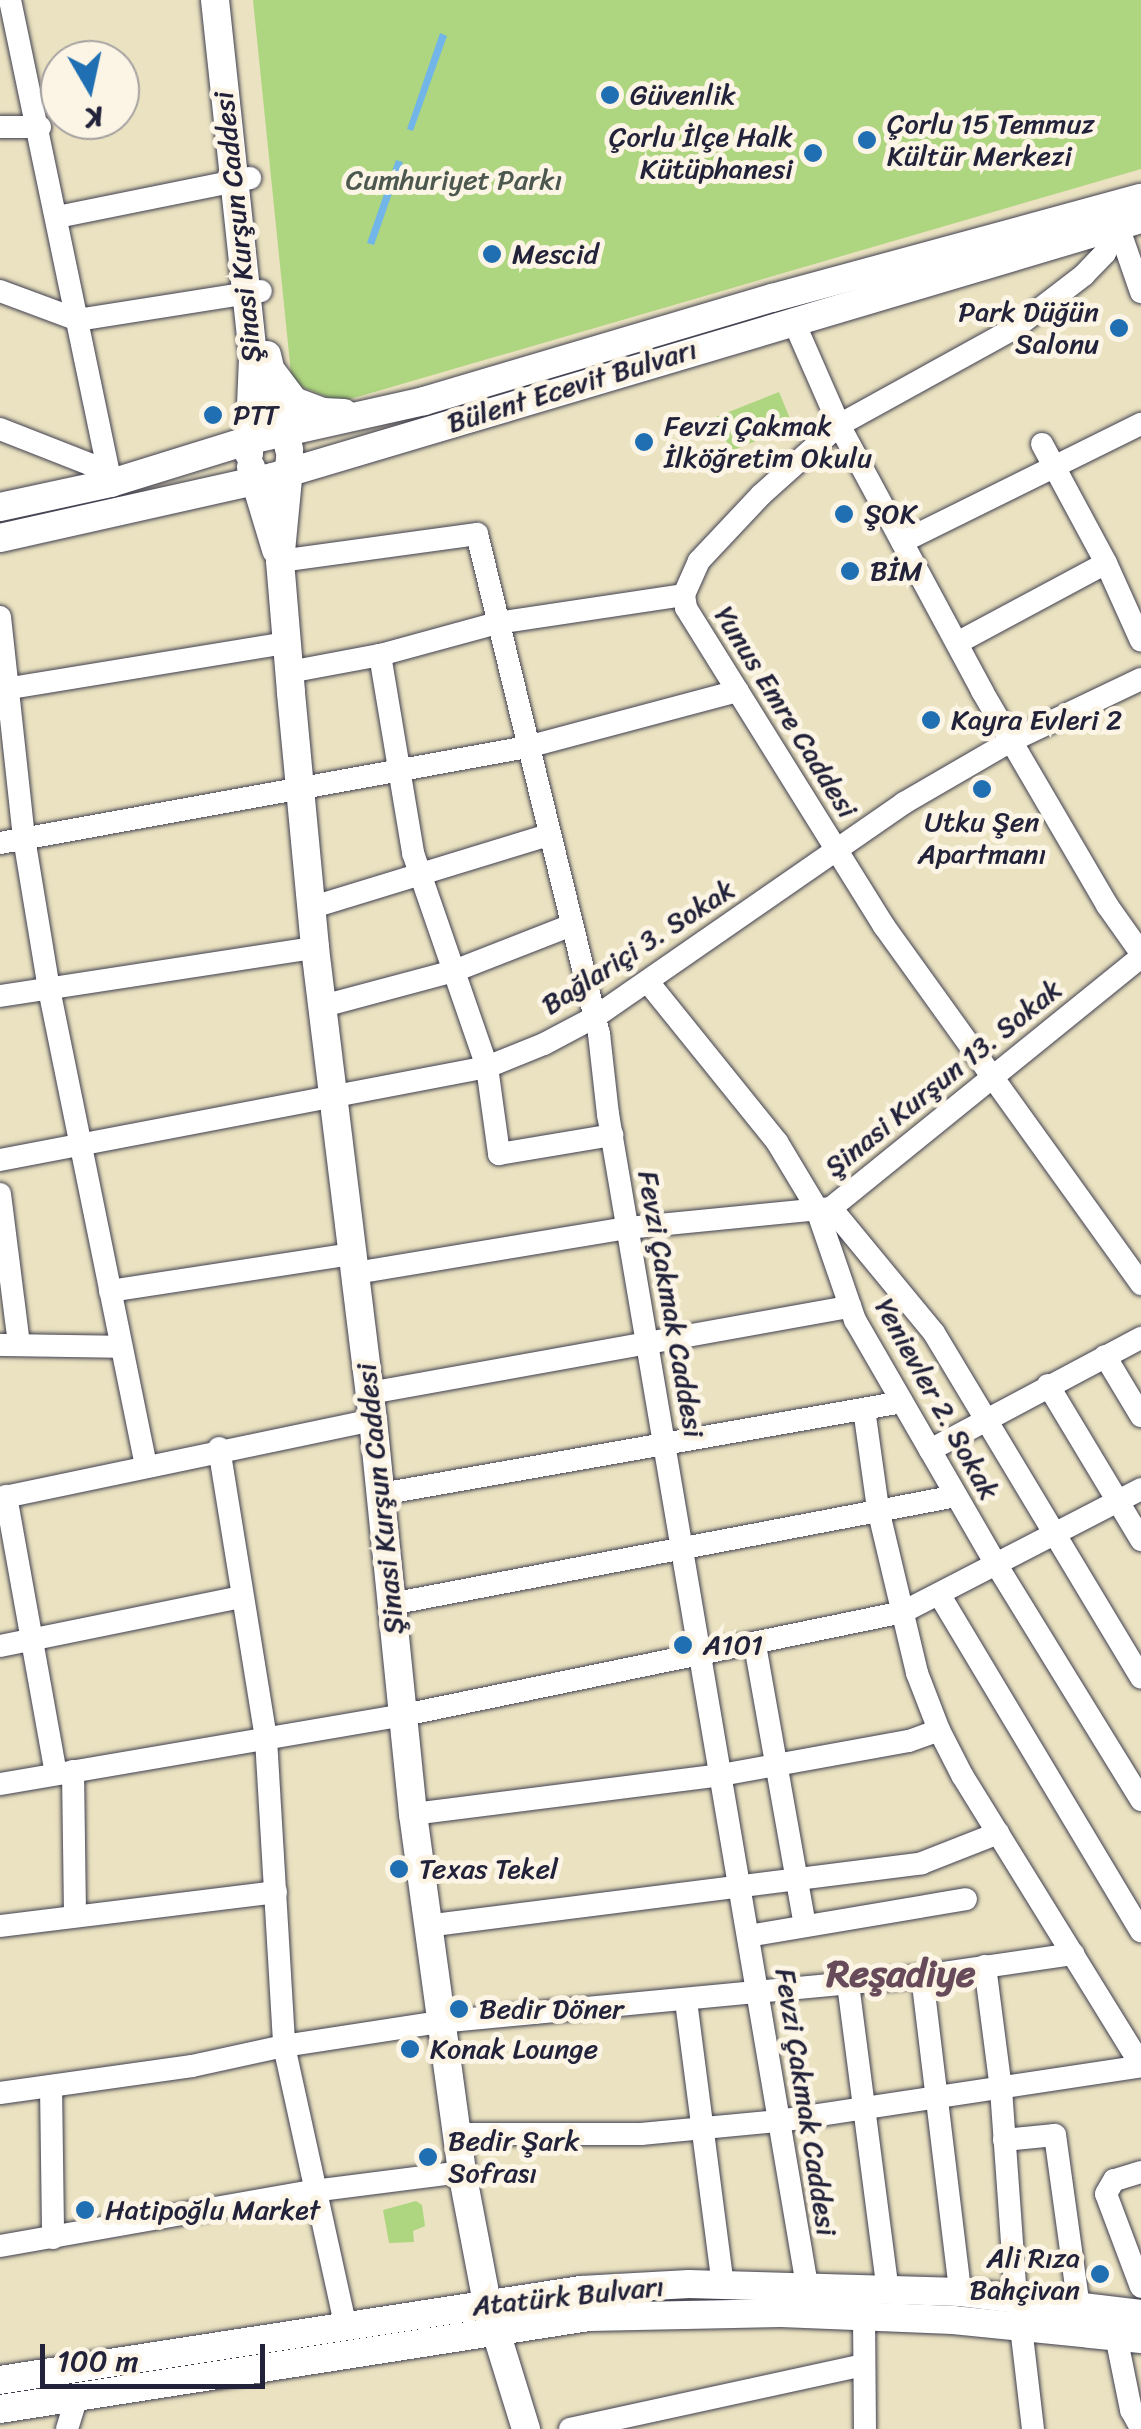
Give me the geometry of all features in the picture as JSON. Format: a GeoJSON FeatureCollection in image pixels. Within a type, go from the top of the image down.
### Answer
{"type":"FeatureCollection","features":[{"type":"Feature","properties":{"kind":"main road","name":"Şinasi Kurşun Caddesi"},"geometry":{"type":"LineString","coordinates":[[215,0],[242,180]]}},
{"type":"Feature","properties":{"kind":"main road","name":"Şinasi Kurşun Caddesi"},"geometry":{"type":"LineString","coordinates":[[232,0],[242,180],[315,948],[382,1494],[426,1926],[462,2172],[492,2315],[526,2429]]}},
{"type":"Feature","properties":{"kind":"main road","name":"Bülent Ecevit Bulvarı"},"geometry":{"type":"LineString","coordinates":[[0,507],[110,483],[203,457],[344,455],[1124,217],[1141,198]]}},
{"type":"Feature","properties":{"kind":"main road","name":"Bülent Ecevit Bulvarı"},"geometry":{"type":"LineString","coordinates":[[0,538],[186,494],[380,412],[1124,217]]}},
{"type":"Feature","properties":{"kind":"main road"},"geometry":{"type":"LineString","coordinates":[[260,358],[285,392],[300,404],[322,412],[380,412]]}},
{"type":"Feature","properties":{"kind":"main road"},"geometry":{"type":"LineString","coordinates":[[203,457],[228,442],[242,421],[260,358]]}},
{"type":"Feature","properties":{"kind":"main road"},"geometry":{"type":"LineString","coordinates":[[186,494],[234,502],[261,519],[278,543],[307,482],[344,455]]}},
{"type":"Feature","properties":{"kind":"main road","name":"Atatürk Bulvarı"},"geometry":{"type":"LineString","coordinates":[[0,2409],[492,2315],[581,2290],[723,2285],[960,2292],[1018,2313],[1129,2338]]}},
{"type":"Feature","properties":{"kind":"main road","name":"Atatürk Bulvarı"},"geometry":{"type":"LineString","coordinates":[[0,2380],[346,2324],[492,2315],[864,2316],[1079,2308],[1141,2314]]}},
{"type":"Feature","properties":{"kind":"street"},"geometry":{"type":"LineString","coordinates":[[0,126],[40,127],[10,0]]}},
{"type":"Feature","properties":{"kind":"street"},"geometry":{"type":"LineString","coordinates":[[42,140],[110,483]]}},
{"type":"Feature","properties":{"kind":"street"},"geometry":{"type":"LineString","coordinates":[[57,217],[242,180]]}},
{"type":"Feature","properties":{"kind":"street"},"geometry":{"type":"LineString","coordinates":[[1124,217],[1141,292]]}},
{"type":"Feature","properties":{"kind":"street","name":"Yunus Emre Caddesi"},"geometry":{"type":"LineString","coordinates":[[1124,217],[1105,253],[1084,275],[1015,328],[839,425],[761,495],[699,561],[684,595],[686,608],[884,926],[1141,1284]]}},
{"type":"Feature","properties":{"kind":"street"},"geometry":{"type":"LineString","coordinates":[[0,291],[78,320],[253,293]]}},
{"type":"Feature","properties":{"kind":"street"},"geometry":{"type":"LineString","coordinates":[[793,320],[839,425],[957,643],[1107,905],[1141,955]]}},
{"type":"Feature","properties":{"kind":"street"},"geometry":{"type":"LineString","coordinates":[[902,542],[1141,424]]}},
{"type":"Feature","properties":{"kind":"street"},"geometry":{"type":"LineString","coordinates":[[0,429],[96,467],[110,483]]}},
{"type":"Feature","properties":{"kind":"street"},"geometry":{"type":"LineString","coordinates":[[1042,444],[1106,563],[1141,641]]}},
{"type":"Feature","properties":{"kind":"street","name":"Fevzi Çakmak Caddesi"},"geometry":{"type":"LineString","coordinates":[[278,543],[477,534],[596,1017],[627,1228],[807,2286]]}},
{"type":"Feature","properties":{"kind":"street"},"geometry":{"type":"LineString","coordinates":[[957,643],[1106,563]]}},
{"type":"Feature","properties":{"kind":"street"},"geometry":{"type":"LineString","coordinates":[[10,688],[288,658],[380,655],[497,624],[684,595]]}},
{"type":"Feature","properties":{"kind":"street"},"geometry":{"type":"LineString","coordinates":[[0,617],[24,838],[49,989],[146,1466]]}},
{"type":"Feature","properties":{"kind":"street"},"geometry":{"type":"LineString","coordinates":[[380,655],[420,875],[487,1067],[498,1154],[612,1135]]}},
{"type":"Feature","properties":{"kind":"street","name":"Bağlariçi 3. Sokak"},"geometry":{"type":"LineString","coordinates":[[0,1160],[79,1142],[335,1100],[487,1067],[596,1017],[835,847],[1011,741],[1141,679]]}},
{"type":"Feature","properties":{"kind":"street"},"geometry":{"type":"LineString","coordinates":[[0,843],[527,747],[738,691]]}},
{"type":"Feature","properties":{"kind":"street"},"geometry":{"type":"LineString","coordinates":[[312,908],[549,835]]}},
{"type":"Feature","properties":{"kind":"street"},"geometry":{"type":"LineString","coordinates":[[323,1006],[454,971],[572,925]]}},
{"type":"Feature","properties":{"kind":"street"},"geometry":{"type":"LineString","coordinates":[[0,996],[315,948]]}},
{"type":"Feature","properties":{"kind":"street","name":"Şinasi Kurşun 13. Sokak"},"geometry":{"type":"LineString","coordinates":[[110,1291],[824,1208],[1141,955]]}},
{"type":"Feature","properties":{"kind":"street","name":"Yenievler 2. Sokak"},"geometry":{"type":"LineString","coordinates":[[648,982],[777,1142],[824,1208],[850,1307],[996,1564],[1141,1800]]}},
{"type":"Feature","properties":{"kind":"street"},"geometry":{"type":"LineString","coordinates":[[0,1194],[10,1345],[121,1347]]}},
{"type":"Feature","properties":{"kind":"street"},"geometry":{"type":"LineString","coordinates":[[824,1208],[934,1333],[1141,1678]]}},
{"type":"Feature","properties":{"kind":"street"},"geometry":{"type":"LineString","coordinates":[[76,1916],[64,1772],[3,1497],[146,1466],[372,1406],[850,1307]]}},
{"type":"Feature","properties":{"kind":"street"},"geometry":{"type":"LineString","coordinates":[[930,1450],[1141,1338]]}},
{"type":"Feature","properties":{"kind":"street"},"geometry":{"type":"LineString","coordinates":[[1105,1356],[1141,1416]]}},
{"type":"Feature","properties":{"kind":"street"},"geometry":{"type":"LineString","coordinates":[[1048,1385],[1141,1540]]}},
{"type":"Feature","properties":{"kind":"street"},"geometry":{"type":"LineString","coordinates":[[382,1494],[902,1402]]}},
{"type":"Feature","properties":{"kind":"street"},"geometry":{"type":"LineString","coordinates":[[458,2134],[641,2134],[779,2121],[1141,2066],[939,1730],[917,1673],[878,1510],[864,1409]]}},
{"type":"Feature","properties":{"kind":"street"},"geometry":{"type":"LineString","coordinates":[[218,1448],[266,1740],[284,2046],[313,2191],[346,2324]]}},
{"type":"Feature","properties":{"kind":"street"},"geometry":{"type":"LineString","coordinates":[[0,1784],[404,1715],[701,1657],[903,1612],[1141,1490]]}},
{"type":"Feature","properties":{"kind":"street"},"geometry":{"type":"LineString","coordinates":[[391,1604],[956,1496]]}},
{"type":"Feature","properties":{"kind":"street"},"geometry":{"type":"LineString","coordinates":[[939,1594],[1141,1931]]}},
{"type":"Feature","properties":{"kind":"street"},"geometry":{"type":"LineString","coordinates":[[0,1646],[240,1598]]}},
{"type":"Feature","properties":{"kind":"street"},"geometry":{"type":"LineString","coordinates":[[756,1645],[805,1926]]}},
{"type":"Feature","properties":{"kind":"street"},"geometry":{"type":"LineString","coordinates":[[413,1814],[721,1775],[909,1741],[939,1730]]}},
{"type":"Feature","properties":{"kind":"street"},"geometry":{"type":"LineString","coordinates":[[426,1926],[922,1863],[998,1833]]}},
{"type":"Feature","properties":{"kind":"street"},"geometry":{"type":"LineString","coordinates":[[0,1926],[276,1892]]}},
{"type":"Feature","properties":{"kind":"street"},"geometry":{"type":"LineString","coordinates":[[748,1936],[966,1898]]}},
{"type":"Feature","properties":{"kind":"street"},"geometry":{"type":"LineString","coordinates":[[0,2092],[192,2066],[284,2046],[439,2022],[848,1984],[1072,1954]]}},
{"type":"Feature","properties":{"kind":"street"},"geometry":{"type":"LineString","coordinates":[[985,1966],[1001,2090],[1018,2313],[1033,2429]]}},
{"type":"Feature","properties":{"kind":"street"},"geometry":{"type":"LineString","coordinates":[[922,1976],[960,2292]]}},
{"type":"Feature","properties":{"kind":"street"},"geometry":{"type":"LineString","coordinates":[[848,1984],[888,2290]]}},
{"type":"Feature","properties":{"kind":"street"},"geometry":{"type":"LineString","coordinates":[[686,2001],[723,2285]]}},
{"type":"Feature","properties":{"kind":"street"},"geometry":{"type":"LineString","coordinates":[[51,2086],[53,2238]]}},
{"type":"Feature","properties":{"kind":"street"},"geometry":{"type":"LineString","coordinates":[[1004,2140],[1056,2135],[1079,2308]]}},
{"type":"Feature","properties":{"kind":"street"},"geometry":{"type":"LineString","coordinates":[[0,2246],[313,2191],[462,2172]]}},
{"type":"Feature","properties":{"kind":"street"},"geometry":{"type":"LineString","coordinates":[[1141,2172],[1114,2180],[1106,2194],[1141,2287]]}},
{"type":"Feature","properties":{"kind":"street"},"geometry":{"type":"LineString","coordinates":[[864,2316],[865,2429]]}},
{"type":"Feature","properties":{"kind":"street"},"geometry":{"type":"LineString","coordinates":[[1129,2338],[1131,2410],[1141,2428]]}},
{"type":"Feature","properties":{"kind":"street"},"geometry":{"type":"LineString","coordinates":[[570,2429],[862,2365]]}},
{"type":"Feature","properties":{"kind":"street"},"geometry":{"type":"LineString","coordinates":[[67,2429],[77,2396]]}},
{"type":"Feature","properties":{"kind":"green space","name":"Cumhuriyet Parkı"},"geometry":{"type":"Polygon","coordinates":[[[253,0],[1141,0],[1141,169],[340,402],[292,383],[253,0]]]}},
{"type":"Feature","properties":{"kind":"green space"},"geometry":{"type":"Polygon","coordinates":[[[779,392],[793,426],[731,451],[716,417],[779,392]]]}},
{"type":"Feature","properties":{"kind":"green space"},"geometry":{"type":"Polygon","coordinates":[[[416,2201],[422,2205],[425,2226],[413,2231],[414,2242],[389,2243],[383,2210],[416,2201]]]}},
{"type":"Feature","properties":{"kind":"water"},"geometry":{"type":"Polygon","coordinates":[[[440,33],[447,36],[413,131],[407,129],[440,33]]]}},
{"type":"Feature","properties":{"kind":"water"},"geometry":{"type":"Polygon","coordinates":[[[396,160],[403,162],[374,245],[367,243],[396,160]]]}},
{"type":"Feature","properties":{"kind":"place","name":"Güvenlik"},"geometry":{"type":"Point","coordinates":[610,95]}},
{"type":"Feature","properties":{"kind":"place","name":"Çorlu 15 Temmuz Kültür Merkezi"},"geometry":{"type":"Point","coordinates":[867,140]}},
{"type":"Feature","properties":{"kind":"place","name":"Çorlu İlçe Halk Kütüphanesi"},"geometry":{"type":"Point","coordinates":[813,153]}},
{"type":"Feature","properties":{"kind":"place","name":"Mescid"},"geometry":{"type":"Point","coordinates":[492,254]}},
{"type":"Feature","properties":{"kind":"place","name":"Park Düğün Salonu"},"geometry":{"type":"Point","coordinates":[1119,328]}},
{"type":"Feature","properties":{"kind":"place","name":"PTT"},"geometry":{"type":"Point","coordinates":[213,415]}},
{"type":"Feature","properties":{"kind":"place","name":"Fevzi Çakmak İlköğretim Okulu"},"geometry":{"type":"Point","coordinates":[644,442]}},
{"type":"Feature","properties":{"kind":"place","name":"ŞOK"},"geometry":{"type":"Point","coordinates":[844,514]}},
{"type":"Feature","properties":{"kind":"place","name":"BİM"},"geometry":{"type":"Point","coordinates":[850,571]}},
{"type":"Feature","properties":{"kind":"place","name":"Kayra Evleri 2"},"geometry":{"type":"Point","coordinates":[931,720]}},
{"type":"Feature","properties":{"kind":"place","name":"Utku Şen Apartmanı"},"geometry":{"type":"Point","coordinates":[982,789]}},
{"type":"Feature","properties":{"kind":"place","name":"A101"},"geometry":{"type":"Point","coordinates":[683,1645]}},
{"type":"Feature","properties":{"kind":"place","name":"Texas Tekel"},"geometry":{"type":"Point","coordinates":[399,1869]}},
{"type":"Feature","properties":{"kind":"place","name":"Bedir Döner"},"geometry":{"type":"Point","coordinates":[459,2009]}},
{"type":"Feature","properties":{"kind":"place","name":"Konak Lounge"},"geometry":{"type":"Point","coordinates":[410,2049]}},
{"type":"Feature","properties":{"kind":"place","name":"Bedir Şark Sofrası"},"geometry":{"type":"Point","coordinates":[428,2157]}},
{"type":"Feature","properties":{"kind":"place","name":"Hatipoğlu Market"},"geometry":{"type":"Point","coordinates":[85,2210]}},
{"type":"Feature","properties":{"kind":"place","name":"Ali Rıza Bahçivan"},"geometry":{"type":"Point","coordinates":[1100,2274]}},
{"type":"Feature","properties":{"kind":"district","name":"Reşadiye"},"geometry":{"type":"Point","coordinates":[901,1974]}}]}
